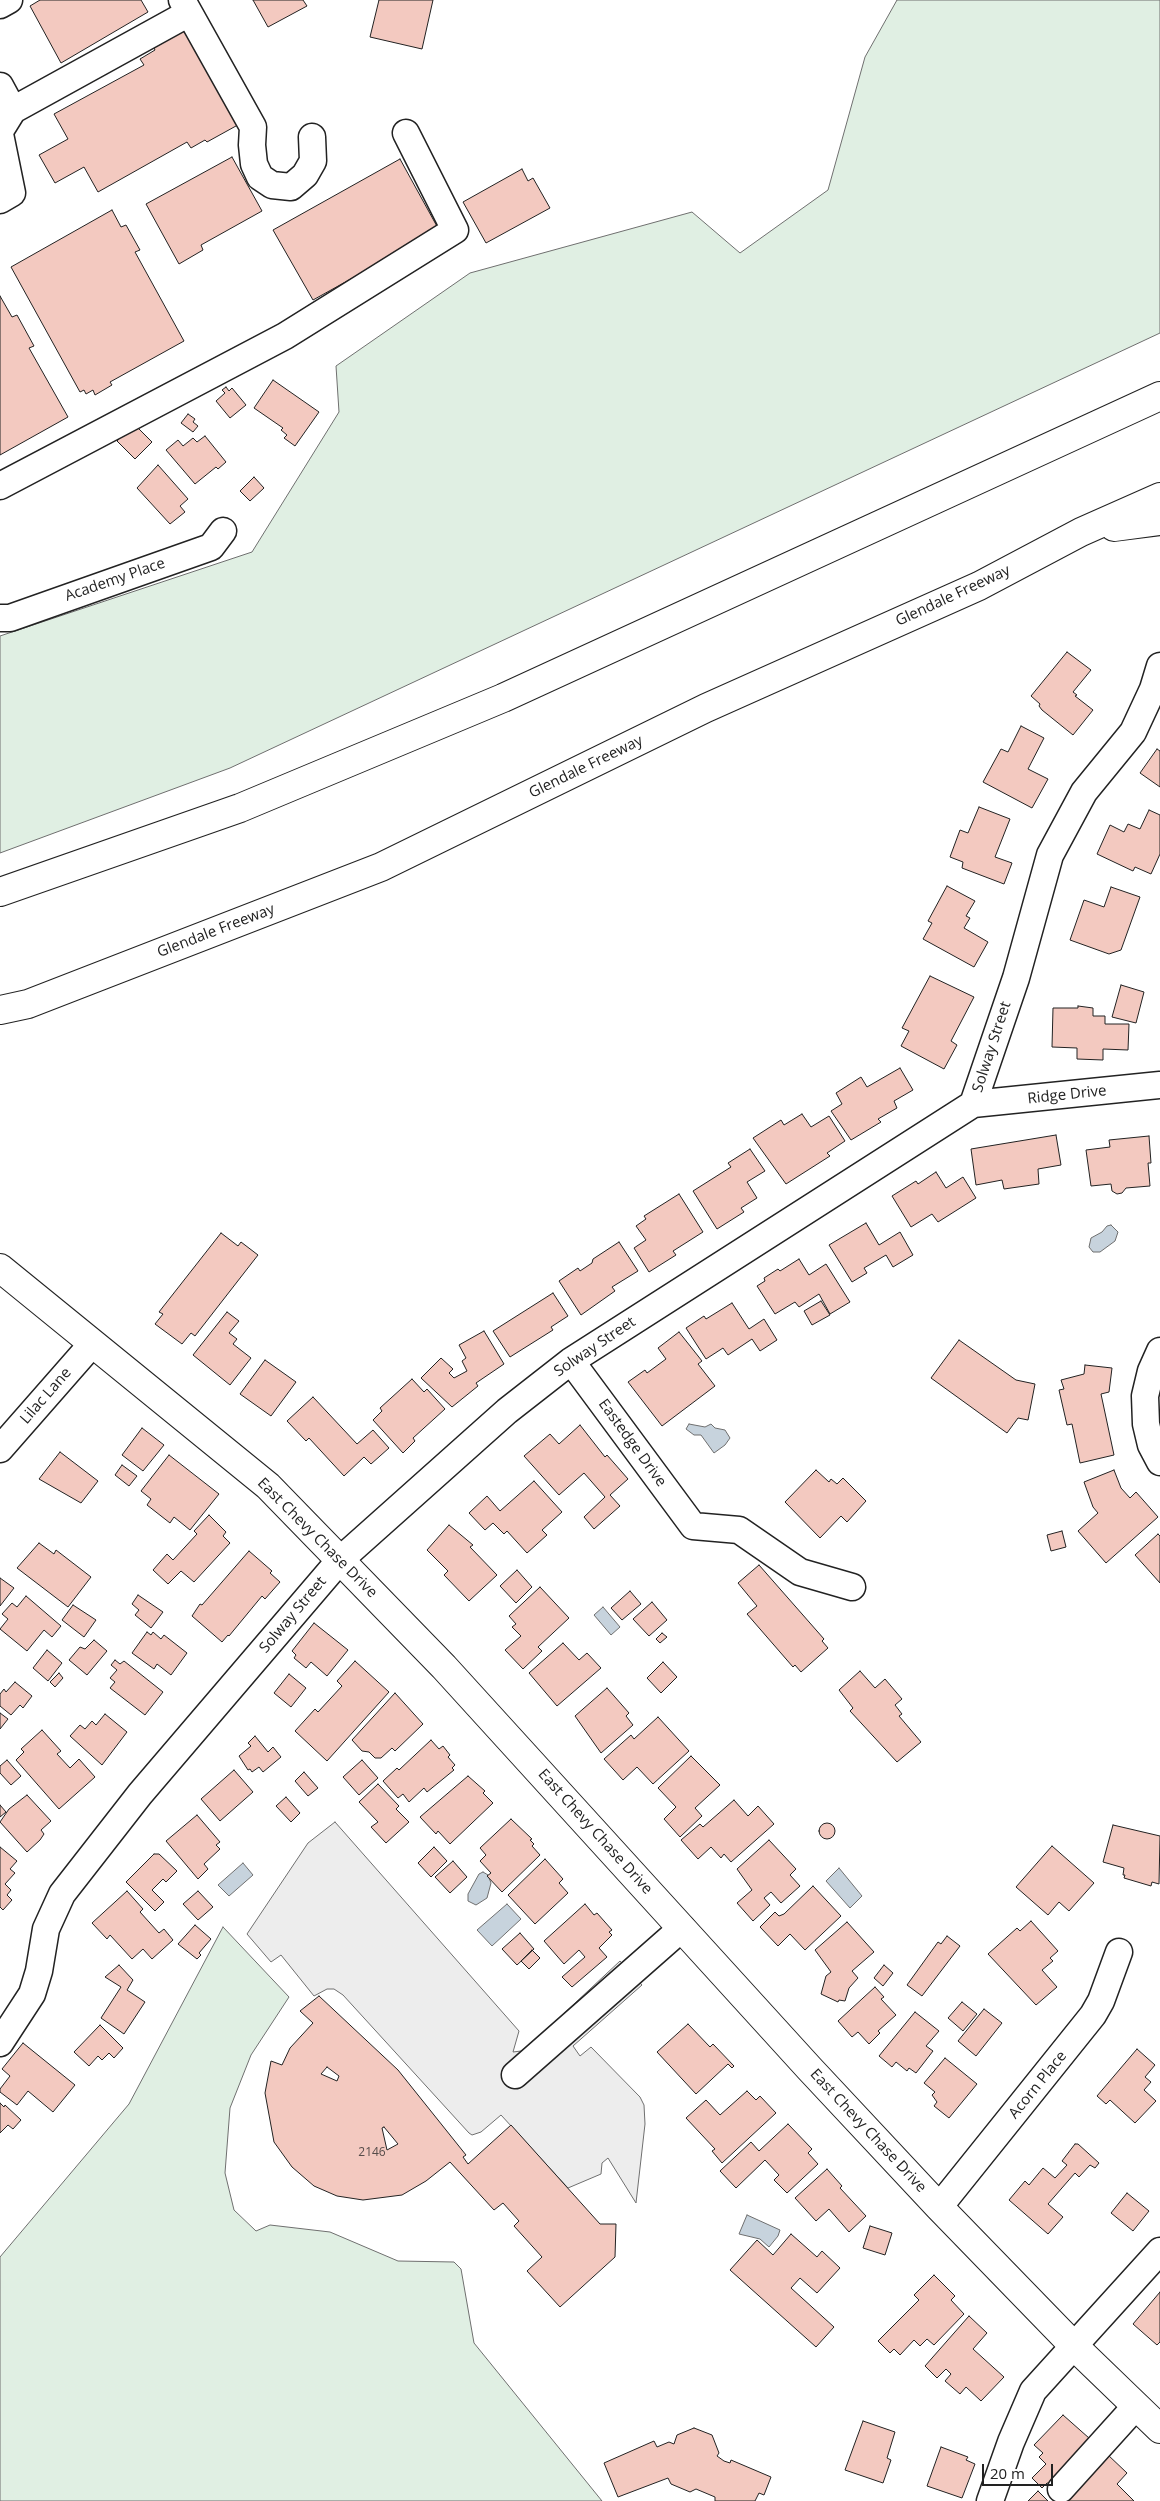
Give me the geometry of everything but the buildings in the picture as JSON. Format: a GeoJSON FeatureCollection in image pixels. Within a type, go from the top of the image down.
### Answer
{"type":"FeatureCollection","features":[{"type":"Feature","properties":{"kind":"main road"},"geometry":{"type":"LineString","coordinates":[[0,892],[240,808],[504,698],[1160,396]]}},
{"type":"Feature","properties":{"kind":"main road","name":"Glendale Freeway"},"geometry":{"type":"LineString","coordinates":[[0,1010],[28,1004],[381,867],[706,708],[979,586],[1081,532],[1160,497]]}},
{"type":"Feature","properties":{"kind":"main road"},"geometry":{"type":"LineString","coordinates":[[1081,532],[1160,521]]}},
{"type":"Feature","properties":{"kind":"main road"},"geometry":{"type":"LineString","coordinates":[[0,1014],[28,1004]]}},
{"type":"Feature","properties":{"kind":"main road","name":"East Chevy Chase Drive"},"geometry":{"type":"LineString","coordinates":[[0,1268],[268,1486],[444,1667],[939,2207],[1074,2346],[1160,2429]]}},
{"type":"Feature","properties":{"kind":"street"},"geometry":{"type":"LineString","coordinates":[[0,5],[9,0]]}},
{"type":"Feature","properties":{"kind":"street"},"geometry":{"type":"LineString","coordinates":[[4,125],[186,6],[254,127],[252,146],[254,164],[260,177],[272,185],[290,187],[306,176],[313,161],[312,137]]}},
{"type":"Feature","properties":{"kind":"street"},"geometry":{"type":"LineString","coordinates":[[0,86],[4,125],[6,196]]}},
{"type":"Feature","properties":{"kind":"street"},"geometry":{"type":"LineString","coordinates":[[0,486],[285,336],[455,230],[406,133]]}},
{"type":"Feature","properties":{"kind":"street","name":"Academy Place"},"geometry":{"type":"LineString","coordinates":[[0,618],[10,618],[211,546],[223,531]]}},
{"type":"Feature","properties":{"kind":"street","name":"Solway Street"},"geometry":{"type":"LineString","coordinates":[[0,2043],[32,1994],[39,1971],[46,1929],[62,1894],[140,1794],[340,1560],[507,1411],[571,1361],[974,1104],[1016,978],[1050,855],[1084,792],[1133,732],[1153,689],[1160,666]]}},
{"type":"Feature","properties":{"kind":"street","name":"Ridge Drive"},"geometry":{"type":"LineString","coordinates":[[974,1104],[1160,1085]]}},
{"type":"Feature","properties":{"kind":"street","name":"Lilac Lane"},"geometry":{"type":"LineString","coordinates":[[0,1449],[92,1344]]}},
{"type":"Feature","properties":{"kind":"street"},"geometry":{"type":"LineString","coordinates":[[1160,1351],[1151,1371],[1145,1396],[1146,1424],[1151,1445],[1160,1462]]}},
{"type":"Feature","properties":{"kind":"street","name":"Eastedge Drive"},"geometry":{"type":"LineString","coordinates":[[571,1361],[693,1526],[739,1530],[800,1572],[852,1587]]}},
{"type":"Feature","properties":{"kind":"street"},"geometry":{"type":"LineString","coordinates":[[516,2075],[682,1928]]}},
{"type":"Feature","properties":{"kind":"street","name":"Acorn Place"},"geometry":{"type":"LineString","coordinates":[[939,2207],[1094,2016],[1102,2001],[1119,1952]]}},
{"type":"Feature","properties":{"kind":"street"},"geometry":{"type":"LineString","coordinates":[[990,2501],[1011,2442],[1033,2391],[1160,2251]]}},
{"type":"Feature","properties":{"kind":"street"},"geometry":{"type":"LineString","coordinates":[[1061,2489],[1136,2406]]}},
{"type":"Feature","properties":{"kind":"green space"},"geometry":{"type":"Polygon","coordinates":[[[897,0],[1160,0],[1160,333],[230,768],[0,853],[0,636],[252,552],[339,412],[336,366],[470,273],[692,212],[740,253],[828,190],[865,57],[897,0]]]}},
{"type":"Feature","properties":{"kind":"green space"},"geometry":{"type":"Polygon","coordinates":[[[223,1927],[289,1997],[251,2055],[230,2108],[225,2173],[234,2210],[256,2231],[270,2225],[330,2232],[398,2261],[454,2262],[461,2269],[474,2343],[602,2501],[0,2501],[0,2257],[129,2104],[223,1927]]]}},
{"type":"Feature","properties":{"kind":"shaded area"},"geometry":{"type":"Polygon","coordinates":[[[1111,1225],[1118,1232],[1115,1241],[1100,1252],[1093,1252],[1089,1247],[1091,1238],[1111,1225]]]}},
{"type":"Feature","properties":{"kind":"shaded area"},"geometry":{"type":"Polygon","coordinates":[[[689,1424],[705,1427],[711,1424],[715,1428],[725,1430],[730,1438],[725,1445],[714,1453],[701,1435],[694,1435],[686,1429],[689,1424]]]}},
{"type":"Feature","properties":{"kind":"shaded area"},"geometry":{"type":"Polygon","coordinates":[[[603,1607],[620,1627],[611,1635],[594,1615],[603,1607]]]}},
{"type":"Feature","properties":{"kind":"shaded area"},"geometry":{"type":"Polygon","coordinates":[[[335,1822],[519,2031],[513,2052],[521,2051],[529,2046],[620,1961],[642,1985],[573,2046],[580,2056],[591,2047],[640,2097],[644,2105],[645,2124],[636,2203],[608,2158],[602,2163],[601,2174],[568,2188],[501,2115],[481,2132],[472,2135],[469,2133],[343,1995],[334,1989],[327,1989],[314,1996],[281,1955],[271,1962],[247,1934],[308,1843],[335,1822]]]}},
{"type":"Feature","properties":{"kind":"shaded area"},"geometry":{"type":"Polygon","coordinates":[[[243,1863],[253,1875],[229,1896],[218,1885],[243,1863]]]}},
{"type":"Feature","properties":{"kind":"shaded area"},"geometry":{"type":"Polygon","coordinates":[[[839,1868],[862,1896],[850,1908],[826,1881],[839,1868]]]}},
{"type":"Feature","properties":{"kind":"shaded area"},"geometry":{"type":"Polygon","coordinates":[[[483,1872],[488,1875],[491,1883],[487,1898],[476,1905],[468,1901],[468,1894],[479,1874],[483,1872]]]}},
{"type":"Feature","properties":{"kind":"shaded area"},"geometry":{"type":"Polygon","coordinates":[[[507,1904],[521,1919],[492,1946],[477,1930],[507,1904]]]}},
{"type":"Feature","properties":{"kind":"shaded area"},"geometry":{"type":"Polygon","coordinates":[[[747,2215],[780,2230],[778,2236],[769,2247],[760,2239],[739,2234],[747,2215]]]}}]}
